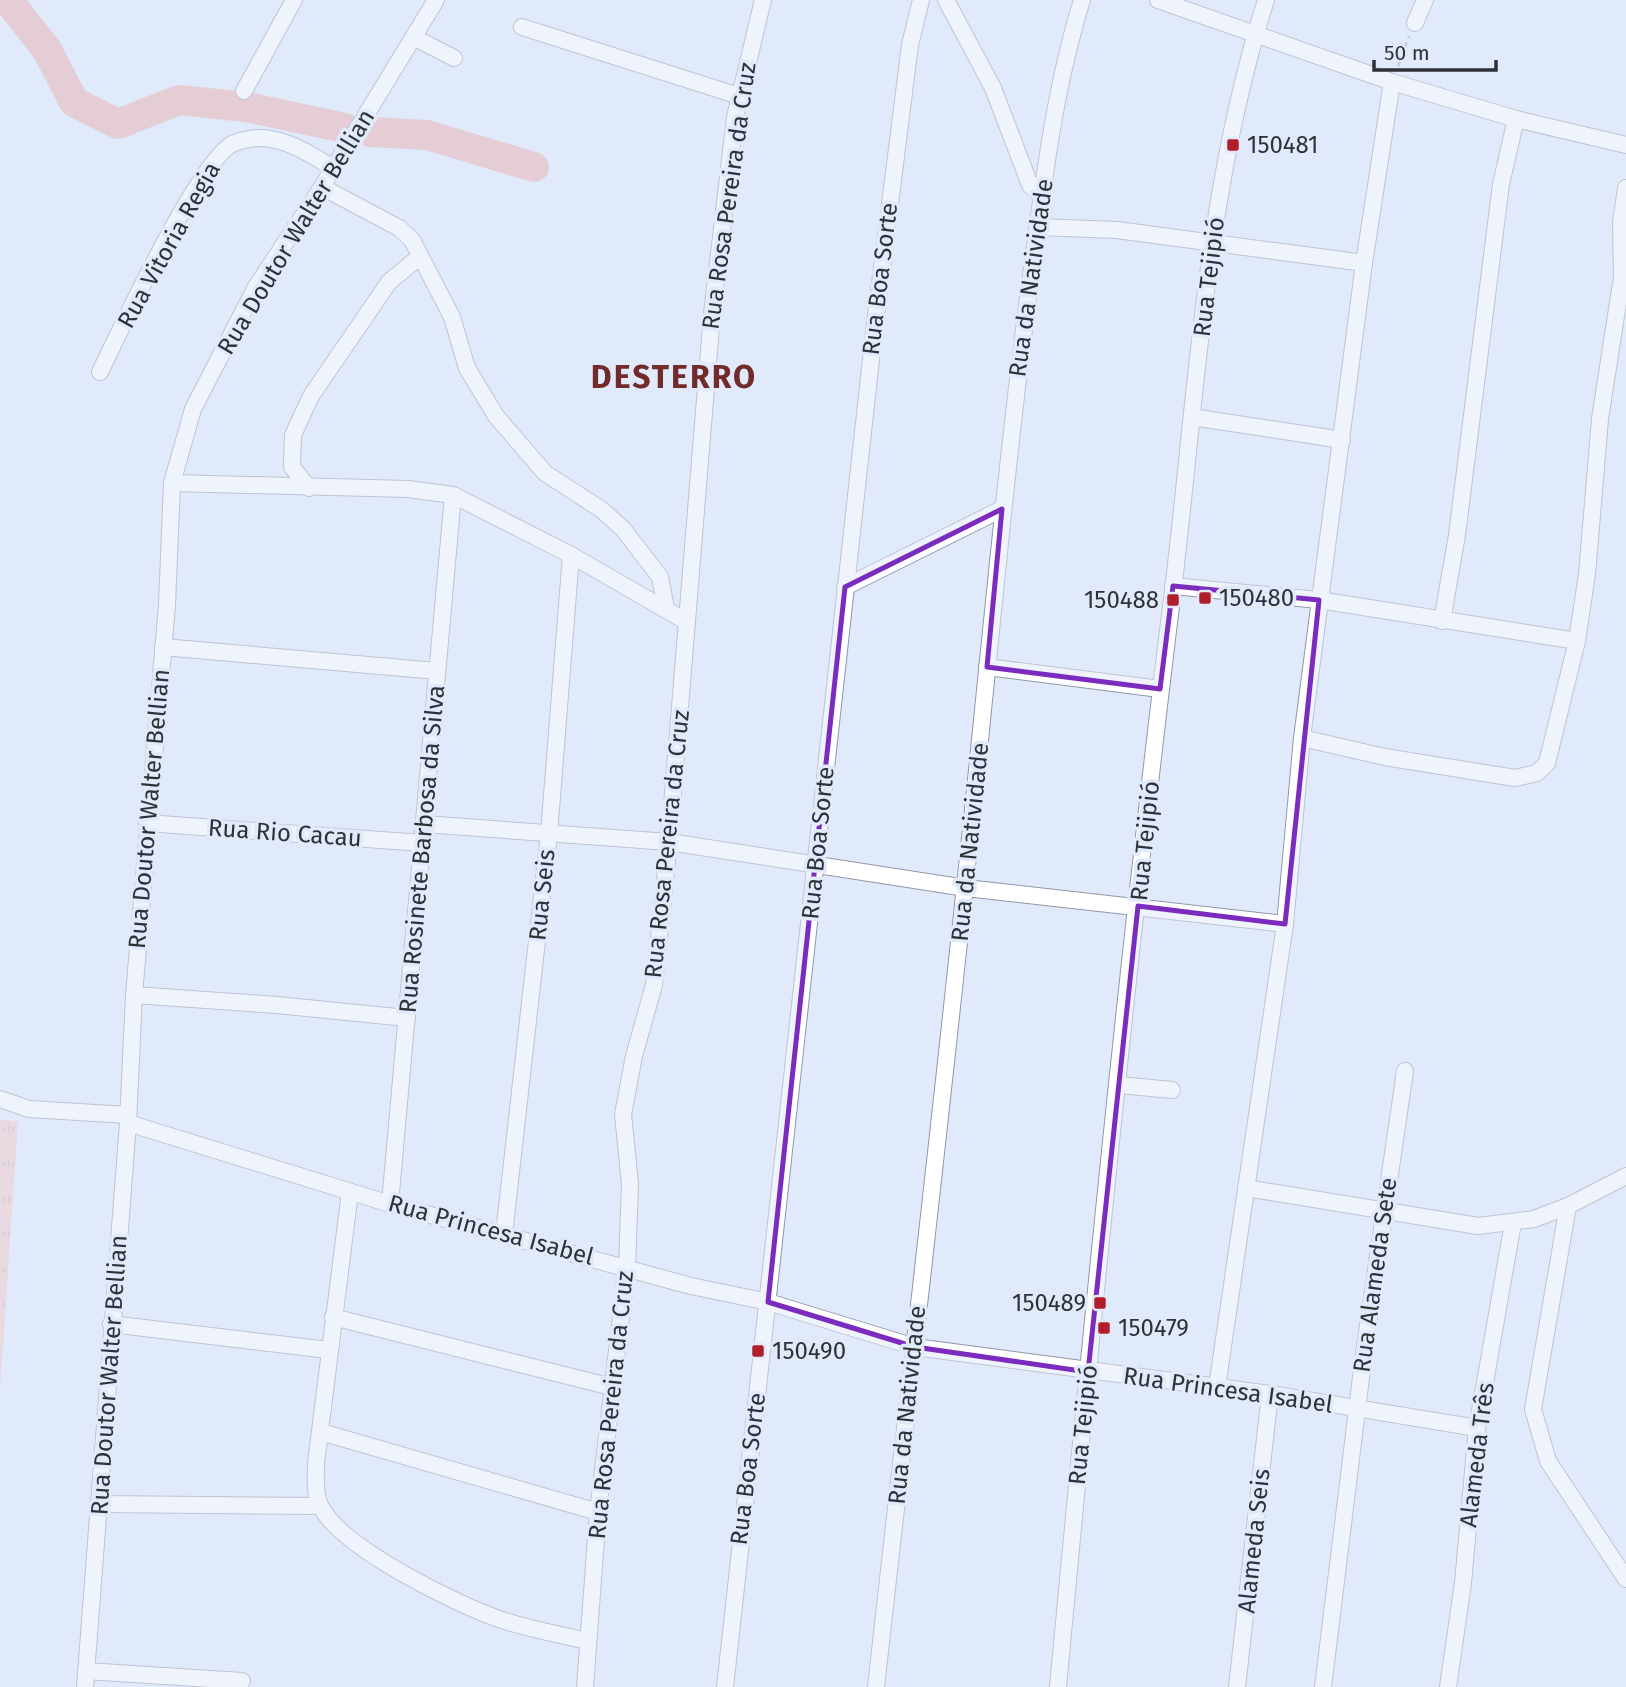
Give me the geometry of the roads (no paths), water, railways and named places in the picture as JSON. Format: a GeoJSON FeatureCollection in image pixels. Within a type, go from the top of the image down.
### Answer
{"type":"FeatureCollection","features":[{"type":"Feature","properties":{"kind":"street"},"geometry":{"type":"LineString","coordinates":[[244,91],[294,0]]}},
{"type":"Feature","properties":{"kind":"street","name":"Rua Doutor Walter Bellian"},"geometry":{"type":"LineString","coordinates":[[86,1679],[128,1119],[134,995],[163,647],[172,483],[183,436],[209,375],[256,287],[323,187],[436,0]]}},
{"type":"Feature","properties":{"kind":"street","name":"Rua Rosa Pereira da Cruz"},"geometry":{"type":"LineString","coordinates":[[584,1687],[598,1512],[627,1266],[630,1184],[623,1114],[634,1056],[654,985],[669,842],[712,314],[739,96],[763,0]]}},
{"type":"Feature","properties":{"kind":"street","name":"Rua Boa Sorte"},"geometry":{"type":"LineString","coordinates":[[724,1687],[845,587],[900,118],[910,44],[921,0]]}},
{"type":"Feature","properties":{"kind":"street"},"geometry":{"type":"LineString","coordinates":[[946,0],[993,88],[1030,186],[1042,197]]}},
{"type":"Feature","properties":{"kind":"street","name":"Rua da Natividade"},"geometry":{"type":"LineString","coordinates":[[876,1687],[966,888],[1002,509],[1042,197],[1068,48],[1082,0]]}},
{"type":"Feature","properties":{"kind":"street"},"geometry":{"type":"LineString","coordinates":[[1158,0],[1392,82],[1516,119],[1626,145]]}},
{"type":"Feature","properties":{"kind":"street","name":"Rua Tejipió"},"geometry":{"type":"LineString","coordinates":[[1058,1687],[1088,1372],[1160,689],[1211,242],[1228,141],[1266,0]]}},
{"type":"Feature","properties":{"kind":"street"},"geometry":{"type":"LineString","coordinates":[[1415,23],[1425,0]]}},
{"type":"Feature","properties":{"kind":"street"},"geometry":{"type":"LineString","coordinates":[[522,27],[739,96]]}},
{"type":"Feature","properties":{"kind":"street"},"geometry":{"type":"LineString","coordinates":[[415,38],[454,58]]}},
{"type":"Feature","properties":{"kind":"street"},"geometry":{"type":"LineString","coordinates":[[1217,1387],[1285,924],[1302,738],[1364,262],[1392,82]]}},
{"type":"Feature","properties":{"kind":"street"},"geometry":{"type":"LineString","coordinates":[[1442,621],[1457,535],[1501,184],[1516,119]]}},
{"type":"Feature","properties":{"kind":"street","name":"Rua Vitoria Regia"},"geometry":{"type":"LineString","coordinates":[[100,372],[157,257],[206,172],[226,148],[246,140],[285,142],[296,145],[334,169]]}},
{"type":"Feature","properties":{"kind":"street"},"geometry":{"type":"LineString","coordinates":[[323,187],[399,228],[412,240],[452,317],[467,368],[496,416],[545,473],[603,510],[624,529],[660,577],[666,608]]}},
{"type":"Feature","properties":{"kind":"street"},"geometry":{"type":"LineString","coordinates":[[1302,738],[1385,757],[1515,778],[1541,770],[1551,748],[1577,642],[1587,574],[1600,419],[1623,264],[1621,222],[1626,188]]}},
{"type":"Feature","properties":{"kind":"street"},"geometry":{"type":"LineString","coordinates":[[1038,227],[1116,230],[1364,262]]}},
{"type":"Feature","properties":{"kind":"street"},"geometry":{"type":"LineString","coordinates":[[309,488],[292,467],[293,435],[311,396],[389,282],[419,257]]}},
{"type":"Feature","properties":{"kind":"street"},"geometry":{"type":"LineString","coordinates":[[1192,417],[1342,440]]}},
{"type":"Feature","properties":{"kind":"street"},"geometry":{"type":"LineString","coordinates":[[172,483],[408,489],[453,495],[571,555],[687,622]]}},
{"type":"Feature","properties":{"kind":"street","name":"Rua Rosinete Barbosa da Silva"},"geometry":{"type":"LineString","coordinates":[[390,1204],[453,495]]}},
{"type":"Feature","properties":{"kind":"street"},"geometry":{"type":"LineString","coordinates":[[845,587],[1002,509]]}},
{"type":"Feature","properties":{"kind":"street","name":"Rua Seis"},"geometry":{"type":"LineString","coordinates":[[504,1234],[549,834],[571,555]]}},
{"type":"Feature","properties":{"kind":"street"},"geometry":{"type":"LineString","coordinates":[[1173,586],[1320,600],[1577,642]]}},
{"type":"Feature","properties":{"kind":"street"},"geometry":{"type":"LineString","coordinates":[[163,647],[437,671]]}},
{"type":"Feature","properties":{"kind":"street"},"geometry":{"type":"LineString","coordinates":[[988,667],[1160,689]]}},
{"type":"Feature","properties":{"kind":"street","name":"Rua Rio Cacau"},"geometry":{"type":"LineString","coordinates":[[147,823],[422,843]]}},
{"type":"Feature","properties":{"kind":"street"},"geometry":{"type":"LineString","coordinates":[[424,824],[669,842],[966,888],[1285,924]]}},
{"type":"Feature","properties":{"kind":"street"},"geometry":{"type":"LineString","coordinates":[[134,995],[278,1004],[407,1017]]}},
{"type":"Feature","properties":{"kind":"street","name":"Rua Alameda Sete"},"geometry":{"type":"LineString","coordinates":[[1323,1687],[1357,1408],[1405,1071]]}},
{"type":"Feature","properties":{"kind":"street"},"geometry":{"type":"LineString","coordinates":[[1119,1085],[1172,1090]]}},
{"type":"Feature","properties":{"kind":"street","name":"Rua Princesa Isabel"},"geometry":{"type":"LineString","coordinates":[[0,1099],[29,1109],[128,1119],[390,1204],[627,1266],[691,1286],[768,1303],[915,1347],[1270,1394],[1477,1428]]}},
{"type":"Feature","properties":{"kind":"street"},"geometry":{"type":"LineString","coordinates":[[1246,1188],[1478,1226],[1534,1219],[1568,1206],[1626,1176]]}},
{"type":"Feature","properties":{"kind":"street"},"geometry":{"type":"LineString","coordinates":[[349,1192],[316,1463],[320,1506],[344,1532],[375,1557],[449,1598],[499,1620],[587,1642]]}},
{"type":"Feature","properties":{"kind":"street"},"geometry":{"type":"LineString","coordinates":[[1568,1206],[1533,1409],[1548,1461],[1626,1579]]}},
{"type":"Feature","properties":{"kind":"street","name":"Alameda Três"},"geometry":{"type":"LineString","coordinates":[[1448,1687],[1462,1583],[1477,1428],[1513,1223]]}},
{"type":"Feature","properties":{"kind":"street"},"geometry":{"type":"LineString","coordinates":[[333,1317],[612,1387]]}},
{"type":"Feature","properties":{"kind":"street"},"geometry":{"type":"LineString","coordinates":[[111,1324],[328,1350]]}},
{"type":"Feature","properties":{"kind":"street","name":"Alameda Seis"},"geometry":{"type":"LineString","coordinates":[[1237,1687],[1270,1394]]}},
{"type":"Feature","properties":{"kind":"street"},"geometry":{"type":"LineString","coordinates":[[321,1432],[598,1512]]}},
{"type":"Feature","properties":{"kind":"street"},"geometry":{"type":"LineString","coordinates":[[99,1504],[320,1506]]}},
{"type":"Feature","properties":{"kind":"street"},"geometry":{"type":"LineString","coordinates":[[86,1679],[243,1681]]}},
{"type":"Feature","properties":{"kind":"waterway"},"geometry":{"type":"LineString","coordinates":[[8,0],[47,50],[74,102],[118,124],[179,100],[246,107],[345,128]]}},
{"type":"Feature","properties":{"kind":"waterway"},"geometry":{"type":"LineString","coordinates":[[370,132],[427,135],[534,167]]}},
{"type":"Feature","properties":{"kind":"place","name":"150481"},"geometry":{"type":"Point","coordinates":[1233,145]}},
{"type":"Feature","properties":{"kind":"place","name":"150480"},"geometry":{"type":"Point","coordinates":[1205,598]}},
{"type":"Feature","properties":{"kind":"place","name":"150488"},"geometry":{"type":"Point","coordinates":[1173,600]}},
{"type":"Feature","properties":{"kind":"place","name":"150489"},"geometry":{"type":"Point","coordinates":[1100,1303]}},
{"type":"Feature","properties":{"kind":"place","name":"150479"},"geometry":{"type":"Point","coordinates":[1104,1328]}},
{"type":"Feature","properties":{"kind":"place","name":"150490"},"geometry":{"type":"Point","coordinates":[758,1351]}},
{"type":"Feature","properties":{"kind":"district","name":"DESTERRO"},"geometry":{"type":"Point","coordinates":[674,377]}}]}
